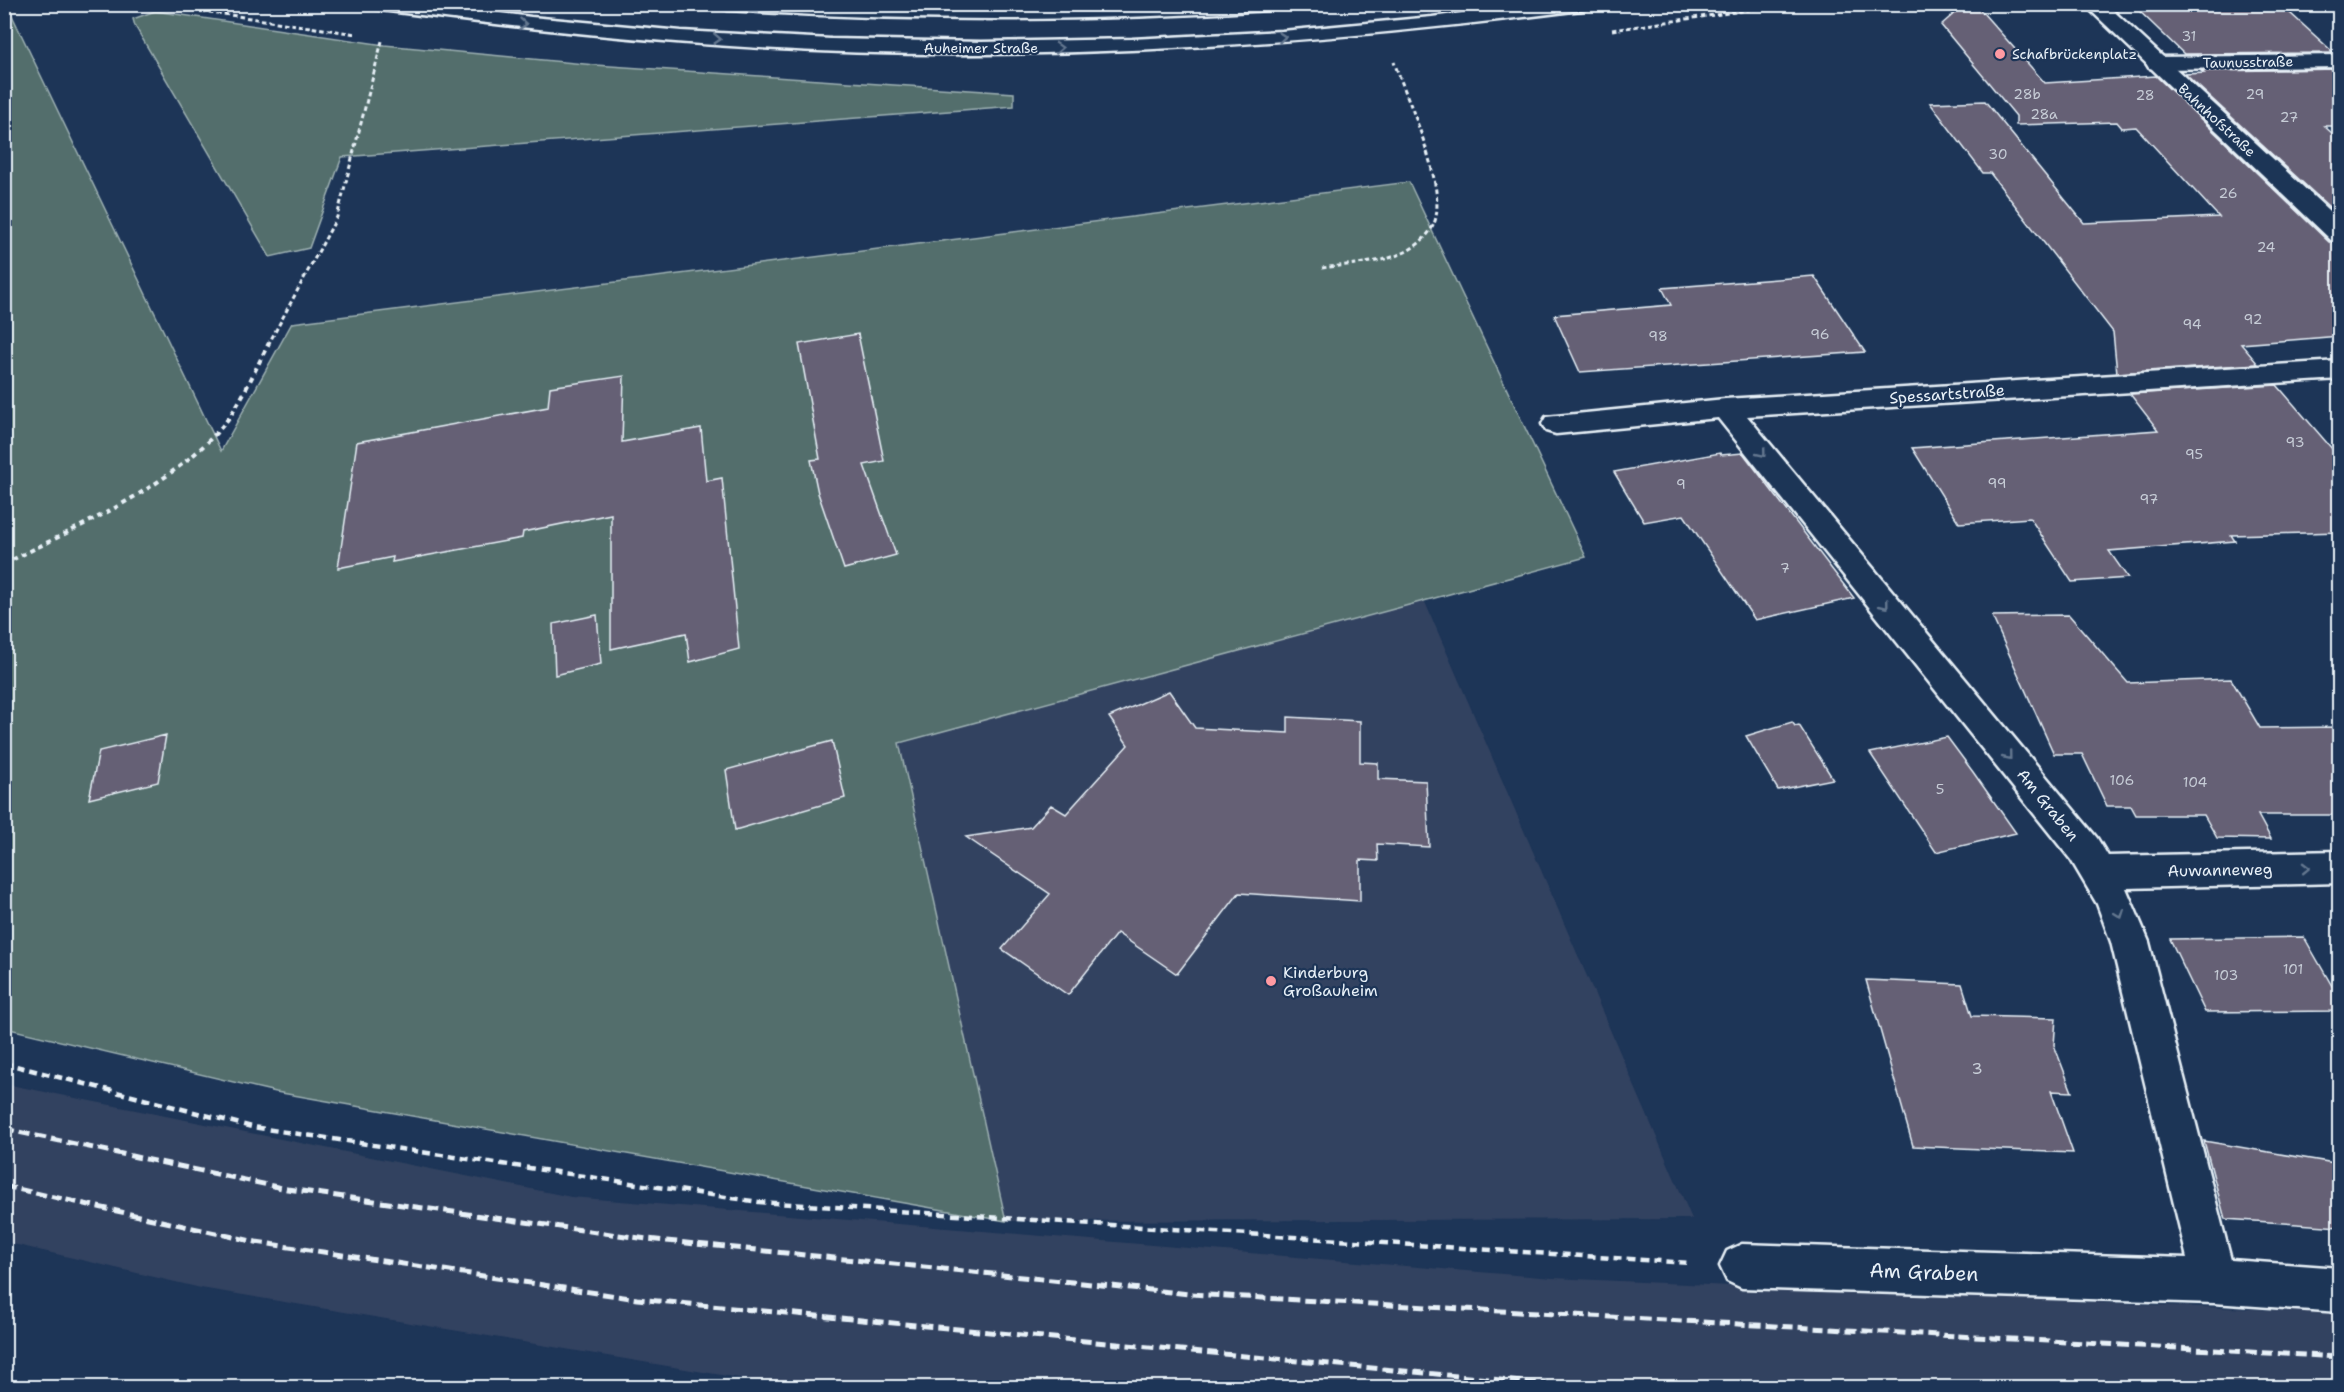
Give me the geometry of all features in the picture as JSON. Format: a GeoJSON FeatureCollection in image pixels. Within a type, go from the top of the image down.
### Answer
{"type":"FeatureCollection","features":[{"type":"Feature","properties":{"kind":"street","name":"Auheimer Straße"},"geometry":{"type":"LineString","coordinates":[[381,4],[502,22],[654,35],[879,47],[1039,49],[1223,43],[1412,26],[1581,4]]}},
{"type":"Feature","properties":{"kind":"street"},"geometry":{"type":"LineString","coordinates":[[728,4],[843,12],[974,15],[1194,9],[1269,4]]}},
{"type":"Feature","properties":{"kind":"street"},"geometry":{"type":"LineString","coordinates":[[2075,4],[2120,29]]}},
{"type":"Feature","properties":{"kind":"street","name":"Bahnhofstraße"},"geometry":{"type":"LineString","coordinates":[[2094,4],[2340,235]]}},
{"type":"Feature","properties":{"kind":"street","name":"Taunusstraße"},"geometry":{"type":"LineString","coordinates":[[2157,63],[2340,61]]}},
{"type":"Feature","properties":{"kind":"street","name":"Spessartstraße"},"geometry":{"type":"LineString","coordinates":[[1556,424],[1725,408],[2340,370]]}},
{"type":"Feature","properties":{"kind":"street","name":"Am Graben"},"geometry":{"type":"LineString","coordinates":[[1725,408],[2084,849],[2100,872],[2116,904],[2130,942],[2214,1281]]}},
{"type":"Feature","properties":{"kind":"street","name":"Auwanneweg"},"geometry":{"type":"LineString","coordinates":[[2100,872],[2340,867]]}},
{"type":"Feature","properties":{"kind":"street","name":"Am Graben"},"geometry":{"type":"LineString","coordinates":[[1742,1266],[2214,1281],[2340,1290]]}},
{"type":"Feature","properties":{"kind":"path"},"geometry":{"type":"LineString","coordinates":[[4,564],[127,501],[197,454],[226,422],[337,218],[382,38]]}},
{"type":"Feature","properties":{"kind":"path"},"geometry":{"type":"LineString","coordinates":[[1322,268],[1376,261],[1403,253],[1421,242],[1436,218],[1434,181],[1393,59]]}},
{"type":"Feature","properties":{"kind":"path"},"geometry":{"type":"LineString","coordinates":[[4,1063],[252,1127],[759,1202],[1742,1266]]}},
{"type":"Feature","properties":{"kind":"shaded area","name":"Kinderburg Großauheim"},"geometry":{"type":"Polygon","coordinates":[[[1424,600],[1692,1219],[1006,1221],[899,743],[1424,600]]]}},
{"type":"Feature","properties":{"kind":"shaded area"},"geometry":{"type":"Polygon","coordinates":[[[5,1084],[571,1197],[1552,1278],[2339,1313],[2339,1387],[793,1387],[201,1288],[5,1242],[5,1084]]]}},
{"type":"Feature","properties":{"kind":"green space"},"geometry":{"type":"Polygon","coordinates":[[[5,5],[7,5],[221,451],[292,323],[1409,182],[1586,557],[899,743],[1006,1221],[276,1092],[5,1028],[5,5]]]}},
{"type":"Feature","properties":{"kind":"green space"},"geometry":{"type":"Polygon","coordinates":[[[155,11],[384,45],[595,65],[1014,93],[1014,106],[342,157],[309,248],[270,257],[135,26],[133,19],[155,11]]]}},
{"type":"Feature","properties":{"kind":"building"},"geometry":{"type":"Polygon","coordinates":[[[1965,4],[1975,4],[2045,83],[2156,76],[2329,242],[2340,244],[2340,336],[2241,344],[2258,364],[2117,373],[2113,332],[1990,173],[1983,173],[1930,103],[1985,101],[2084,223],[2219,217],[2136,127],[2122,128],[2117,122],[2016,125],[2016,116],[1941,25],[1965,4]]]}},
{"type":"Feature","properties":{"kind":"building"},"geometry":{"type":"Polygon","coordinates":[[[2132,4],[2280,4],[2334,53],[2184,54],[2132,4]]]}},
{"type":"Feature","properties":{"kind":"building"},"geometry":{"type":"Polygon","coordinates":[[[2340,69],[2340,126],[2324,126],[2340,140],[2340,217],[2185,74],[2204,73],[2201,71],[2340,69]]]}},
{"type":"Feature","properties":{"kind":"building"},"geometry":{"type":"Polygon","coordinates":[[[1814,276],[1865,352],[1580,372],[1554,315],[1671,305],[1662,288],[1814,276]]]}},
{"type":"Feature","properties":{"kind":"building"},"geometry":{"type":"Polygon","coordinates":[[[858,334],[884,461],[864,465],[896,555],[844,569],[818,493],[811,460],[820,459],[799,344],[858,334]]]}},
{"type":"Feature","properties":{"kind":"building"},"geometry":{"type":"Polygon","coordinates":[[[624,376],[622,442],[701,428],[706,481],[722,478],[739,649],[690,662],[686,633],[611,649],[611,514],[523,532],[522,538],[392,562],[393,557],[338,568],[357,442],[548,407],[550,387],[624,376]]]}},
{"type":"Feature","properties":{"kind":"building"},"geometry":{"type":"Polygon","coordinates":[[[2277,385],[2340,458],[2340,532],[2231,535],[2235,541],[2109,551],[2128,578],[2072,582],[2030,518],[1959,523],[1912,448],[2158,430],[2130,394],[2277,385]]]}},
{"type":"Feature","properties":{"kind":"building"},"geometry":{"type":"Polygon","coordinates":[[[1720,453],[1721,455],[1743,453],[1854,598],[1755,620],[1684,515],[1644,522],[1614,472],[1720,453]]]}},
{"type":"Feature","properties":{"kind":"building"},"geometry":{"type":"Polygon","coordinates":[[[597,615],[601,664],[555,675],[553,624],[597,615]]]}},
{"type":"Feature","properties":{"kind":"building"},"geometry":{"type":"Polygon","coordinates":[[[2069,615],[2128,683],[2231,679],[2260,728],[2340,727],[2340,815],[2258,815],[2271,839],[2217,838],[2204,815],[2136,815],[2131,806],[2107,806],[2082,754],[2054,754],[1992,616],[2069,615]]]}},
{"type":"Feature","properties":{"kind":"building"},"geometry":{"type":"Polygon","coordinates":[[[1169,691],[1195,728],[1288,733],[1288,717],[1360,721],[1360,762],[1378,763],[1378,779],[1426,781],[1429,847],[1377,844],[1378,861],[1360,860],[1360,901],[1239,893],[1177,974],[1117,933],[1068,995],[1002,949],[1050,894],[966,837],[1031,827],[1051,805],[1066,814],[1128,745],[1109,717],[1169,691]]]}},
{"type":"Feature","properties":{"kind":"building"},"geometry":{"type":"Polygon","coordinates":[[[1792,722],[1795,726],[1799,725],[1833,779],[1778,790],[1746,736],[1792,722]]]}},
{"type":"Feature","properties":{"kind":"building"},"geometry":{"type":"Polygon","coordinates":[[[166,735],[158,782],[89,799],[99,751],[166,735]]]}},
{"type":"Feature","properties":{"kind":"building"},"geometry":{"type":"Polygon","coordinates":[[[1947,737],[2016,833],[1936,852],[1870,753],[1947,737]]]}},
{"type":"Feature","properties":{"kind":"building"},"geometry":{"type":"Polygon","coordinates":[[[832,741],[845,798],[735,830],[726,770],[832,741]]]}},
{"type":"Feature","properties":{"kind":"building"},"geometry":{"type":"Polygon","coordinates":[[[2304,937],[2340,1000],[2340,1011],[2205,1012],[2170,939],[2304,937]]]}},
{"type":"Feature","properties":{"kind":"building"},"geometry":{"type":"Polygon","coordinates":[[[1866,980],[1962,984],[1972,1016],[2056,1018],[2054,1045],[2072,1092],[2051,1091],[2073,1153],[1913,1146],[1866,980]]]}},
{"type":"Feature","properties":{"kind":"building"},"geometry":{"type":"Polygon","coordinates":[[[2204,1141],[2340,1164],[2340,1227],[2225,1219],[2204,1141]]]}},
{"type":"Feature","properties":{"kind":"railway"},"geometry":{"type":"LineString","coordinates":[[4,1129],[287,1189],[647,1239],[1190,1294],[2340,1357]]}},
{"type":"Feature","properties":{"kind":"railway"},"geometry":{"type":"LineString","coordinates":[[4,1186],[256,1242],[637,1299],[1522,1382],[1612,1388]]}},
{"type":"Feature","properties":{"kind":"place","name":"Schafbrückenplatz"},"geometry":{"type":"Point","coordinates":[2000,54]}},
{"type":"Feature","properties":{"kind":"place","name":"Kinderburg Großauheim"},"geometry":{"type":"Point","coordinates":[1271,981]}}]}
